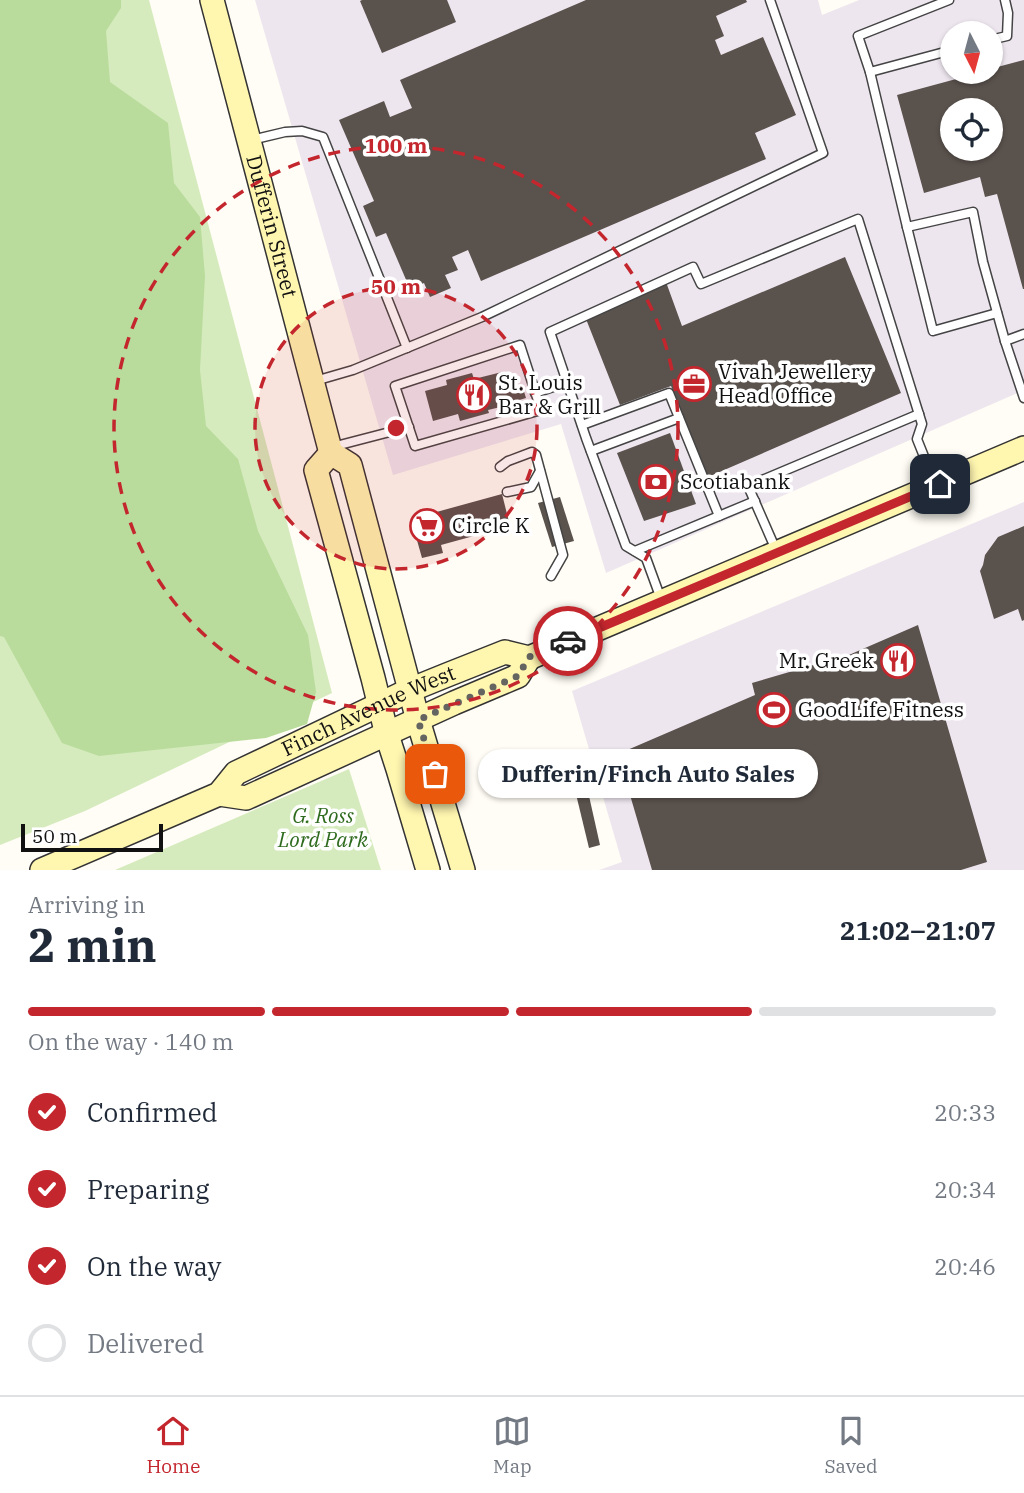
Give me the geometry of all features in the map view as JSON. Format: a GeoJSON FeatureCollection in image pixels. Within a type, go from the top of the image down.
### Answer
{"type":"FeatureCollection","features":[{"type":"Feature","properties":{"kind":"main road","name":"Dufferin Street"},"geometry":{"type":"LineString","coordinates":[[212,0],[330,450],[350,465],[418,720],[463,870]]}},
{"type":"Feature","properties":{"kind":"main road","name":"Finch Avenue West"},"geometry":{"type":"LineString","coordinates":[[42,870],[219,794],[236,773],[410,690],[505,652],[529,657],[1024,448]]}},
{"type":"Feature","properties":{"kind":"main road"},"geometry":{"type":"LineString","coordinates":[[330,450],[316,470],[387,735],[428,870]]}},
{"type":"Feature","properties":{"kind":"main road","name":"Finch Avenue West"},"geometry":{"type":"LineString","coordinates":[[219,794],[246,798],[518,676],[529,657]]}},
{"type":"Feature","properties":{"kind":"lane"},"geometry":{"type":"LineString","coordinates":[[312,382],[354,370],[482,317],[823,152],[770,0]]}},
{"type":"Feature","properties":{"kind":"lane"},"geometry":{"type":"LineString","coordinates":[[949,0],[858,36],[870,72],[933,331],[997,313]]}},
{"type":"Feature","properties":{"kind":"lane"},"geometry":{"type":"LineString","coordinates":[[1003,37],[1007,36],[1008,13],[1005,0]]}},
{"type":"Feature","properties":{"kind":"lane"},"geometry":{"type":"LineString","coordinates":[[870,72],[940,53]]}},
{"type":"Feature","properties":{"kind":"lane"},"geometry":{"type":"LineString","coordinates":[[248,141],[285,132],[302,131],[323,137],[407,348]]}},
{"type":"Feature","properties":{"kind":"lane"},"geometry":{"type":"LineString","coordinates":[[907,227],[974,212],[983,262],[1004,341],[1024,398]]}},
{"type":"Feature","properties":{"kind":"lane"},"geometry":{"type":"LineString","coordinates":[[662,601],[646,558],[626,546],[551,332],[693,267],[701,284],[858,219],[922,424],[917,439],[935,486]]}},
{"type":"Feature","properties":{"kind":"lane"},"geometry":{"type":"LineString","coordinates":[[1004,341],[1024,334]]}},
{"type":"Feature","properties":{"kind":"lane"},"geometry":{"type":"LineString","coordinates":[[520,345],[541,410],[415,446],[409,427],[395,386],[520,345]]}},
{"type":"Feature","properties":{"kind":"lane"},"geometry":{"type":"LineString","coordinates":[[535,393],[568,382]]}},
{"type":"Feature","properties":{"kind":"lane"},"geometry":{"type":"LineString","coordinates":[[582,425],[669,393],[719,516]]}},
{"type":"Feature","properties":{"kind":"lane"},"geometry":{"type":"LineString","coordinates":[[778,552],[748,486],[919,414]]}},
{"type":"Feature","properties":{"kind":"lane"},"geometry":{"type":"LineString","coordinates":[[591,451],[679,418]]}},
{"type":"Feature","properties":{"kind":"lane"},"geometry":{"type":"LineString","coordinates":[[330,450],[409,427]]}},
{"type":"Feature","properties":{"kind":"lane"},"geometry":{"type":"LineString","coordinates":[[500,467],[532,452],[536,455],[563,555],[551,576]]}},
{"type":"Feature","properties":{"kind":"lane"},"geometry":{"type":"LineString","coordinates":[[507,492],[531,486],[540,471]]}},
{"type":"Feature","properties":{"kind":"lane"},"geometry":{"type":"LineString","coordinates":[[635,551],[755,500]]}},
{"type":"Feature","properties":{"kind":"shaded area"},"geometry":{"type":"Polygon","coordinates":[[[255,0],[818,0],[822,15],[859,0],[1024,0],[1024,390],[606,573],[561,424],[393,475],[255,0]]]}},
{"type":"Feature","properties":{"kind":"shaded area"},"geometry":{"type":"Polygon","coordinates":[[[1024,502],[1024,870],[599,870],[622,862],[572,691],[1024,502]]]}},
{"type":"Feature","properties":{"kind":"green space"},"geometry":{"type":"Polygon","coordinates":[[[0,0],[149,0],[332,693],[85,811],[0,845],[0,0]]]}},
{"type":"Feature","properties":{"kind":"green space"},"geometry":{"type":"Polygon","coordinates":[[[0,0],[121,0],[121,8],[106,31],[110,82],[168,123],[174,183],[200,217],[205,276],[200,370],[206,426],[238,459],[258,531],[308,635],[316,692],[307,724],[266,738],[99,756],[62,743],[4,637],[0,636],[0,0]]]}},
{"type":"Feature","properties":{"kind":"green space","name":"G. Ross Lord Park"},"geometry":{"type":"Polygon","coordinates":[[[349,769],[381,870],[115,870],[349,769]]]}},
{"type":"Feature","properties":{"kind":"building"},"geometry":{"type":"Polygon","coordinates":[[[447,0],[456,22],[382,53],[360,1],[447,0]]]}},
{"type":"Feature","properties":{"kind":"building"},"geometry":{"type":"Polygon","coordinates":[[[586,0],[746,0],[747,2],[716,16],[724,36],[715,40],[721,55],[763,37],[796,115],[755,133],[766,159],[481,281],[468,250],[452,257],[458,270],[445,275],[451,288],[430,297],[424,283],[410,289],[386,233],[376,237],[363,206],[374,201],[339,120],[384,101],[390,117],[412,108],[400,80],[586,0]]]}},
{"type":"Feature","properties":{"kind":"building"},"geometry":{"type":"Polygon","coordinates":[[[1024,60],[1024,289],[997,194],[985,197],[980,177],[924,193],[897,95],[940,83],[1003,84],[1003,66],[1024,60]]]}},
{"type":"Feature","properties":{"kind":"building"},"geometry":{"type":"Polygon","coordinates":[[[845,257],[901,393],[708,477],[671,386],[620,405],[586,319],[666,282],[682,326],[845,257]]]}},
{"type":"Feature","properties":{"kind":"building"},"geometry":{"type":"Polygon","coordinates":[[[502,372],[506,389],[522,385],[526,398],[460,421],[458,414],[433,421],[425,391],[447,385],[446,380],[472,373],[474,379],[502,372]]]}},
{"type":"Feature","properties":{"kind":"building"},"geometry":{"type":"Polygon","coordinates":[[[670,433],[696,504],[644,521],[617,453],[670,433]]]}},
{"type":"Feature","properties":{"kind":"building"},"geometry":{"type":"Polygon","coordinates":[[[502,494],[510,526],[441,545],[443,553],[422,558],[411,519],[502,494]]]}},
{"type":"Feature","properties":{"kind":"building"},"geometry":{"type":"Polygon","coordinates":[[[560,497],[574,541],[552,547],[538,503],[560,497]]]}},
{"type":"Feature","properties":{"kind":"building"},"geometry":{"type":"Polygon","coordinates":[[[1024,526],[1024,620],[1022,621],[1018,609],[994,619],[980,571],[985,555],[998,537],[1024,526]]]}},
{"type":"Feature","properties":{"kind":"building"},"geometry":{"type":"Polygon","coordinates":[[[918,625],[987,862],[961,870],[652,870],[618,754],[755,695],[752,683],[827,661],[828,664],[918,625]]]}},
{"type":"Feature","properties":{"kind":"building"},"geometry":{"type":"Polygon","coordinates":[[[587,787],[600,845],[589,848],[575,790],[587,787]]]}},
{"type":"Feature","properties":{"kind":"way so far"},"geometry":{"type":"LineString","coordinates":[[435,774],[418,720],[518,676],[529,657],[568,641]]}},
{"type":"Feature","properties":{"kind":"place","name":"Vivah Jewellery Head Office"},"geometry":{"type":"Point","coordinates":[694,384]}},
{"type":"Feature","properties":{"kind":"place","name":"St. Louis Bar & Grill"},"geometry":{"type":"Point","coordinates":[474,395]}},
{"type":"Feature","properties":{"kind":"place","name":"Scotiabank"},"geometry":{"type":"Point","coordinates":[656,482]}},
{"type":"Feature","properties":{"kind":"place","name":"Circle K"},"geometry":{"type":"Point","coordinates":[427,526]}},
{"type":"Feature","properties":{"kind":"place","name":"Mr. Greek"},"geometry":{"type":"Point","coordinates":[898,661]}},
{"type":"Feature","properties":{"kind":"place","name":"GoodLife Fitness"},"geometry":{"type":"Point","coordinates":[774,710]}},
{"type":"Feature","properties":{"kind":"place","name":"Dufferin/Finch Auto Sales"},"geometry":{"type":"Point","coordinates":[435,774]}},
{"type":"Feature","properties":{"kind":"route"},"geometry":{"type":"LineString","coordinates":[[568,641],[940,484]]}}]}
